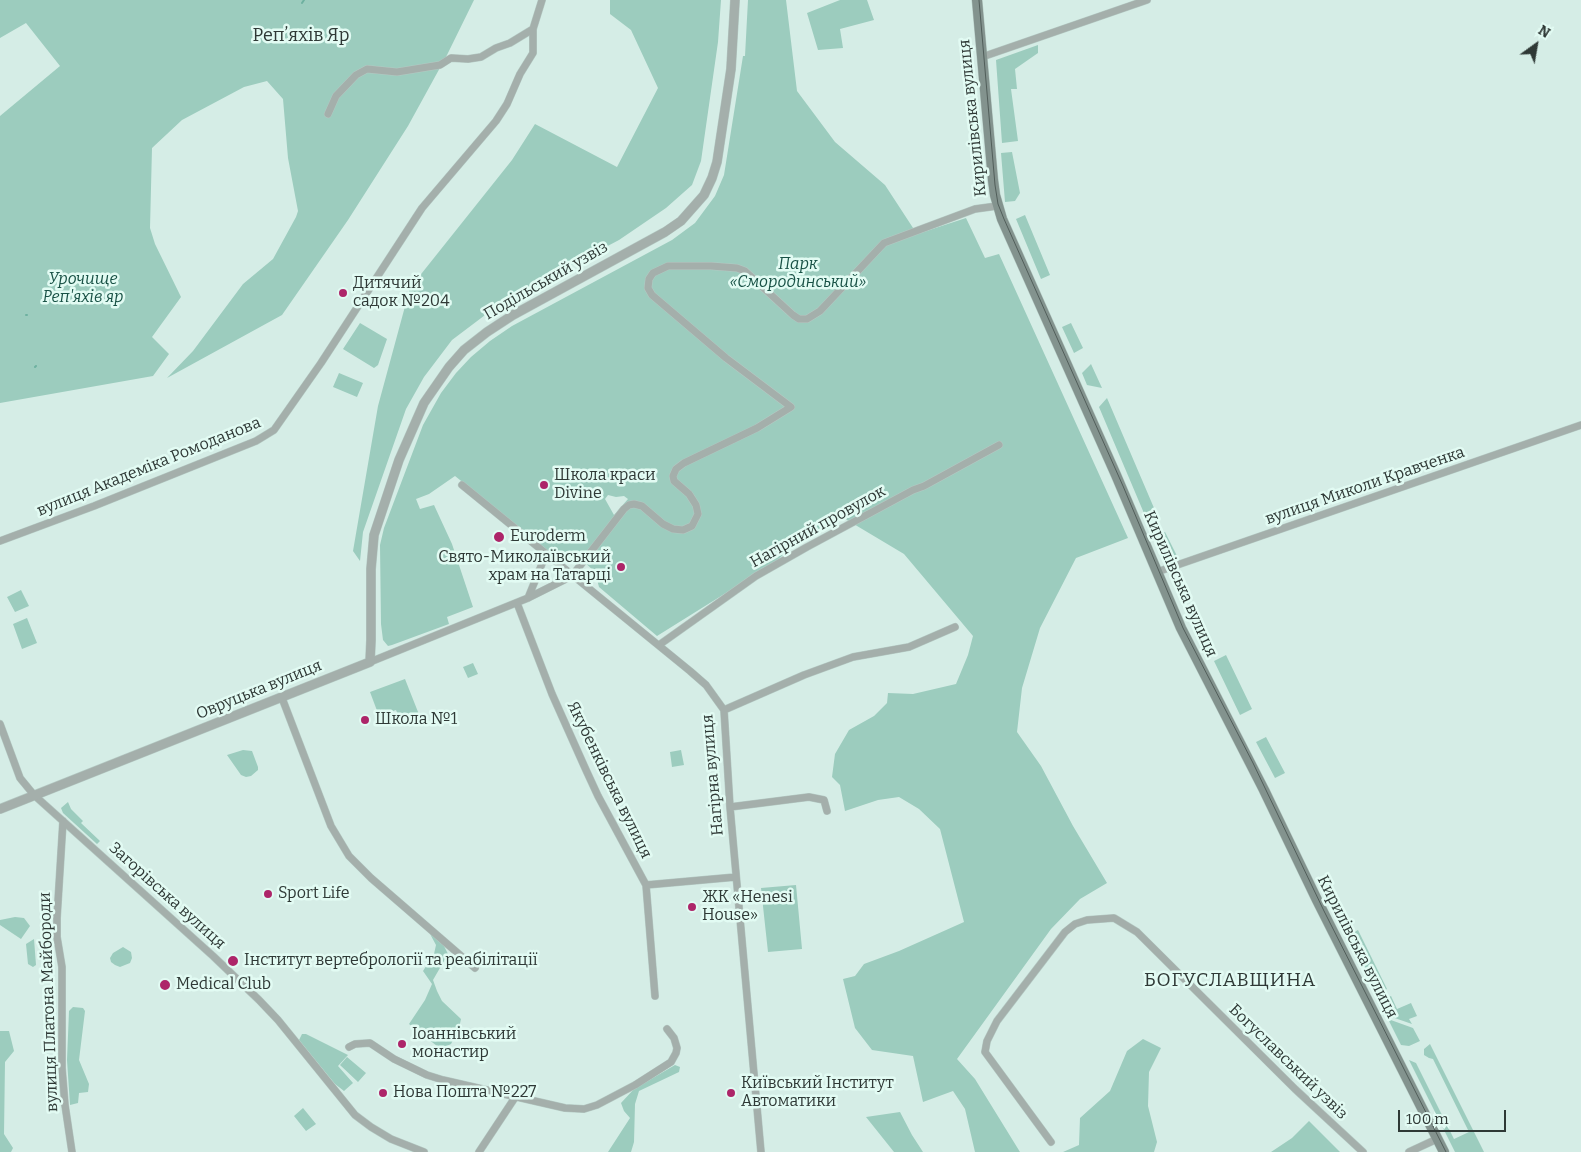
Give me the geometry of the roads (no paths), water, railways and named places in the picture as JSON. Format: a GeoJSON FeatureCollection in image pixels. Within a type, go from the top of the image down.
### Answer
{"type":"FeatureCollection","features":[{"type":"Feature","properties":{"kind":"main road","name":"Кирилівська вулиця"},"geometry":{"type":"LineString","coordinates":[[978,0],[993,180],[997,206],[1158,572],[1180,628],[1264,790],[1308,882],[1444,1152]]}},
{"type":"Feature","properties":{"kind":"street","name":"вулиця Академіка Ромоданова"},"geometry":{"type":"LineString","coordinates":[[0,541],[94,506],[268,436],[281,422],[422,208],[496,121],[507,104],[520,74],[533,53],[534,29],[542,0]]}},
{"type":"Feature","properties":{"kind":"street","name":"Подільський узвіз"},"geometry":{"type":"LineString","coordinates":[[370,662],[372,640],[371,569],[374,535],[399,460],[424,403],[449,367],[464,350],[487,332],[513,314],[665,232],[681,221],[704,195],[717,162],[732,60],[734,0]]}},
{"type":"Feature","properties":{"kind":"street"},"geometry":{"type":"LineString","coordinates":[[982,57],[1147,0]]}},
{"type":"Feature","properties":{"kind":"street"},"geometry":{"type":"LineString","coordinates":[[328,114],[336,96],[356,75],[367,69],[397,72],[434,67],[451,58],[468,59],[482,57],[534,29]]}},
{"type":"Feature","properties":{"kind":"street"},"geometry":{"type":"LineString","coordinates":[[572,576],[624,508],[629,505],[642,506],[663,524],[673,529],[683,530],[692,526],[698,514],[696,505],[689,494],[674,481],[673,476],[676,469],[684,463],[757,428],[791,408],[688,327],[652,295],[648,288],[649,280],[653,273],[668,266],[737,268],[749,275],[793,316],[799,319],[807,319],[820,311],[884,243],[975,209],[997,206]]}},
{"type":"Feature","properties":{"kind":"street","name":"вулиця Миколи Кравченка"},"geometry":{"type":"LineString","coordinates":[[1158,572],[1581,425]]}},
{"type":"Feature","properties":{"kind":"street","name":"Нагірний провулок"},"geometry":{"type":"LineString","coordinates":[[659,646],[756,576],[999,445]]}},
{"type":"Feature","properties":{"kind":"street","name":"Нагірна вулиця"},"geometry":{"type":"LineString","coordinates":[[462,485],[706,685],[724,710],[730,806],[761,1152]]}},
{"type":"Feature","properties":{"kind":"street"},"geometry":{"type":"LineString","coordinates":[[528,598],[546,554]]}},
{"type":"Feature","properties":{"kind":"street","name":"Овруцька вулиця"},"geometry":{"type":"LineString","coordinates":[[0,809],[517,603],[572,576]]}},
{"type":"Feature","properties":{"kind":"street","name":"Якубенківська вулиця"},"geometry":{"type":"LineString","coordinates":[[517,603],[552,694],[586,770],[646,885],[736,877]]}},
{"type":"Feature","properties":{"kind":"street"},"geometry":{"type":"LineString","coordinates":[[724,710],[804,675],[853,657],[909,647],[955,627]]}},
{"type":"Feature","properties":{"kind":"street"},"geometry":{"type":"LineString","coordinates":[[282,698],[331,826],[349,856],[371,878],[475,968]]}},
{"type":"Feature","properties":{"kind":"street","name":"Загорівська вулиця"},"geometry":{"type":"LineString","coordinates":[[0,724],[20,778],[34,795],[213,956],[259,1000],[278,1020],[355,1115],[371,1128],[391,1139],[424,1152]]}},
{"type":"Feature","properties":{"kind":"street"},"geometry":{"type":"LineString","coordinates":[[730,806],[809,797],[824,800],[827,811]]}},
{"type":"Feature","properties":{"kind":"street","name":"вулиця Платона Майбороди"},"geometry":{"type":"LineString","coordinates":[[63,821],[57,937],[62,967],[64,1105],[72,1152]]}},
{"type":"Feature","properties":{"kind":"street"},"geometry":{"type":"LineString","coordinates":[[646,885],[655,996]]}},
{"type":"Feature","properties":{"kind":"street","name":"Богуславський узвіз"},"geometry":{"type":"LineString","coordinates":[[1051,1142],[985,1052],[987,1041],[997,1021],[1065,932],[1075,924],[1087,920],[1114,918],[1137,932],[1295,1090],[1363,1152]]}},
{"type":"Feature","properties":{"kind":"street"},"geometry":{"type":"LineString","coordinates":[[349,1047],[355,1044],[370,1043],[394,1059],[427,1075],[443,1080],[565,1108],[584,1109],[597,1105],[635,1085],[671,1062],[677,1048],[674,1038],[667,1029]]}},
{"type":"Feature","properties":{"kind":"street"},"geometry":{"type":"LineString","coordinates":[[479,1152],[516,1096]]}},
{"type":"Feature","properties":{"kind":"street"},"geometry":{"type":"LineString","coordinates":[[1409,1152],[1437,1139]]}},
{"type":"Feature","properties":{"kind":"tram line"},"geometry":{"type":"LineString","coordinates":[[979,0],[995,185],[998,204],[1004,219],[1123,486],[1183,628],[1253,763],[1324,911],[1446,1152]]}},
{"type":"Feature","properties":{"kind":"place","name":"Дитячий садок №204"},"geometry":{"type":"Point","coordinates":[343,293]}},
{"type":"Feature","properties":{"kind":"place","name":"Школа краси Divine"},"geometry":{"type":"Point","coordinates":[544,485]}},
{"type":"Feature","properties":{"kind":"place","name":"Euroderm"},"geometry":{"type":"Point","coordinates":[499,537]}},
{"type":"Feature","properties":{"kind":"place","name":"Свято-Миколаївський храм на Татарці"},"geometry":{"type":"Point","coordinates":[621,567]}},
{"type":"Feature","properties":{"kind":"place","name":"Школа №1"},"geometry":{"type":"Point","coordinates":[365,720]}},
{"type":"Feature","properties":{"kind":"place","name":"Sport Life"},"geometry":{"type":"Point","coordinates":[268,894]}},
{"type":"Feature","properties":{"kind":"place","name":"ЖК «Henesi House»"},"geometry":{"type":"Point","coordinates":[692,907]}},
{"type":"Feature","properties":{"kind":"place","name":"Інститут вертебрології та реабілітації"},"geometry":{"type":"Point","coordinates":[233,961]}},
{"type":"Feature","properties":{"kind":"place","name":"Medical Club"},"geometry":{"type":"Point","coordinates":[165,985]}},
{"type":"Feature","properties":{"kind":"place","name":"Іоаннівський монастир"},"geometry":{"type":"Point","coordinates":[402,1044]}},
{"type":"Feature","properties":{"kind":"place","name":"Нова Пошта №227"},"geometry":{"type":"Point","coordinates":[383,1093]}},
{"type":"Feature","properties":{"kind":"place","name":"Київський Інститут Автоматики"},"geometry":{"type":"Point","coordinates":[731,1093]}},
{"type":"Feature","properties":{"kind":"district","name":"Репʼяхів Яр"},"geometry":{"type":"Point","coordinates":[301,36]}},
{"type":"Feature","properties":{"kind":"district","name":"БОГУСЛАВЩИНА"},"geometry":{"type":"Point","coordinates":[1230,981]}},
{"type":"Feature","properties":{"kind":"park label","name":"Парк «Смородинський»"},"geometry":{"type":"Point","coordinates":[798,274]}},
{"type":"Feature","properties":{"kind":"park label","name":"Урочище Реп'яхів яр"},"geometry":{"type":"Point","coordinates":[83,289]}}]}
